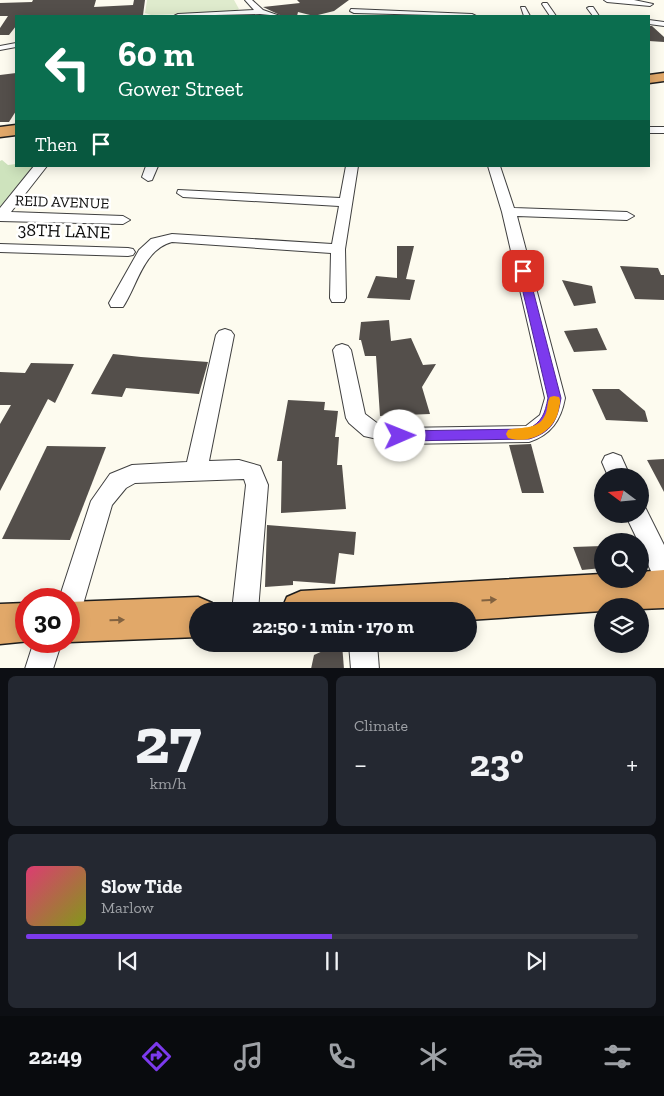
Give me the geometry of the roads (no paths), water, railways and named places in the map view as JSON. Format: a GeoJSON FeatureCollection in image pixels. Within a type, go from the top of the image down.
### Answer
{"type":"FeatureCollection","features":[{"type":"Feature","properties":{"kind":"highway"},"geometry":{"type":"LineString","coordinates":[[650,79],[664,77]]}},
{"type":"Feature","properties":{"kind":"highway"},"geometry":{"type":"LineString","coordinates":[[650,82],[664,81]]}},
{"type":"Feature","properties":{"kind":"highway"},"geometry":{"type":"LineString","coordinates":[[0,132],[15,130]]}},
{"type":"Feature","properties":{"kind":"highway"},"geometry":{"type":"LineString","coordinates":[[477,609],[664,589]]}},
{"type":"Feature","properties":{"kind":"highway"},"geometry":{"type":"LineString","coordinates":[[80,622],[189,617]]}},
{"type":"Feature","properties":{"kind":"highway"},"geometry":{"type":"LineString","coordinates":[[0,624],[15,623]]}},
{"type":"Feature","properties":{"kind":"street"},"geometry":{"type":"LineString","coordinates":[[248,0],[260,12]]}},
{"type":"Feature","properties":{"kind":"street"},"geometry":{"type":"LineString","coordinates":[[607,0],[650,4]]}},
{"type":"Feature","properties":{"kind":"street"},"geometry":{"type":"LineString","coordinates":[[357,2],[352,13],[401,9],[462,15]]}},
{"type":"Feature","properties":{"kind":"street"},"geometry":{"type":"LineString","coordinates":[[545,4],[552,15]]}},
{"type":"Feature","properties":{"kind":"street"},"geometry":{"type":"LineString","coordinates":[[523,8],[526,15]]}},
{"type":"Feature","properties":{"kind":"street"},"geometry":{"type":"LineString","coordinates":[[591,8],[595,15]]}},
{"type":"Feature","properties":{"kind":"street"},"geometry":{"type":"LineString","coordinates":[[198,15],[260,12],[272,15]]}},
{"type":"Feature","properties":{"kind":"street"},"geometry":{"type":"LineString","coordinates":[[650,22],[664,24]]}},
{"type":"Feature","properties":{"kind":"street"},"geometry":{"type":"LineString","coordinates":[[0,48],[15,45]]}},
{"type":"Feature","properties":{"kind":"street"},"geometry":{"type":"LineString","coordinates":[[650,130],[664,130]]}},
{"type":"Feature","properties":{"kind":"street"},"geometry":{"type":"LineString","coordinates":[[0,217],[40,167]]}},
{"type":"Feature","properties":{"kind":"street"},"geometry":{"type":"LineString","coordinates":[[338,298],[338,249],[352,167]]}},
{"type":"Feature","properties":{"kind":"street"},"geometry":{"type":"LineString","coordinates":[[342,350],[356,418],[371,430],[400,436],[529,434],[543,428],[552,414],[554,398],[509,212],[494,167]]}},
{"type":"Feature","properties":{"kind":"street"},"geometry":{"type":"LineString","coordinates":[[183,193],[347,202]]}},
{"type":"Feature","properties":{"kind":"street"},"geometry":{"type":"LineString","coordinates":[[509,212],[627,216]]}},
{"type":"Feature","properties":{"kind":"street","name":"REID AVENUE"},"geometry":{"type":"LineString","coordinates":[[0,217],[123,220]]}},
{"type":"Feature","properties":{"kind":"street"},"geometry":{"type":"LineString","coordinates":[[117,303],[144,253],[156,242],[172,238],[338,249]]}},
{"type":"Feature","properties":{"kind":"street","name":"38TH LANE"},"geometry":{"type":"LineString","coordinates":[[0,248],[128,252]]}},
{"type":"Feature","properties":{"kind":"street"},"geometry":{"type":"LineString","coordinates":[[196,470],[225,335]]}},
{"type":"Feature","properties":{"kind":"street"},"geometry":{"type":"LineString","coordinates":[[75,588],[102,501],[118,481],[132,474],[239,469],[252,472],[257,485],[246,602]]}},
{"type":"Feature","properties":{"kind":"street"},"geometry":{"type":"LineString","coordinates":[[641,523],[664,572]]}},
{"type":"Feature","properties":{"kind":"street"},"geometry":{"type":"LineString","coordinates":[[363,652],[365,668]]}},
{"type":"Feature","properties":{"kind":"street"},"geometry":{"type":"LineString","coordinates":[[39,668],[44,653]]}}]}
